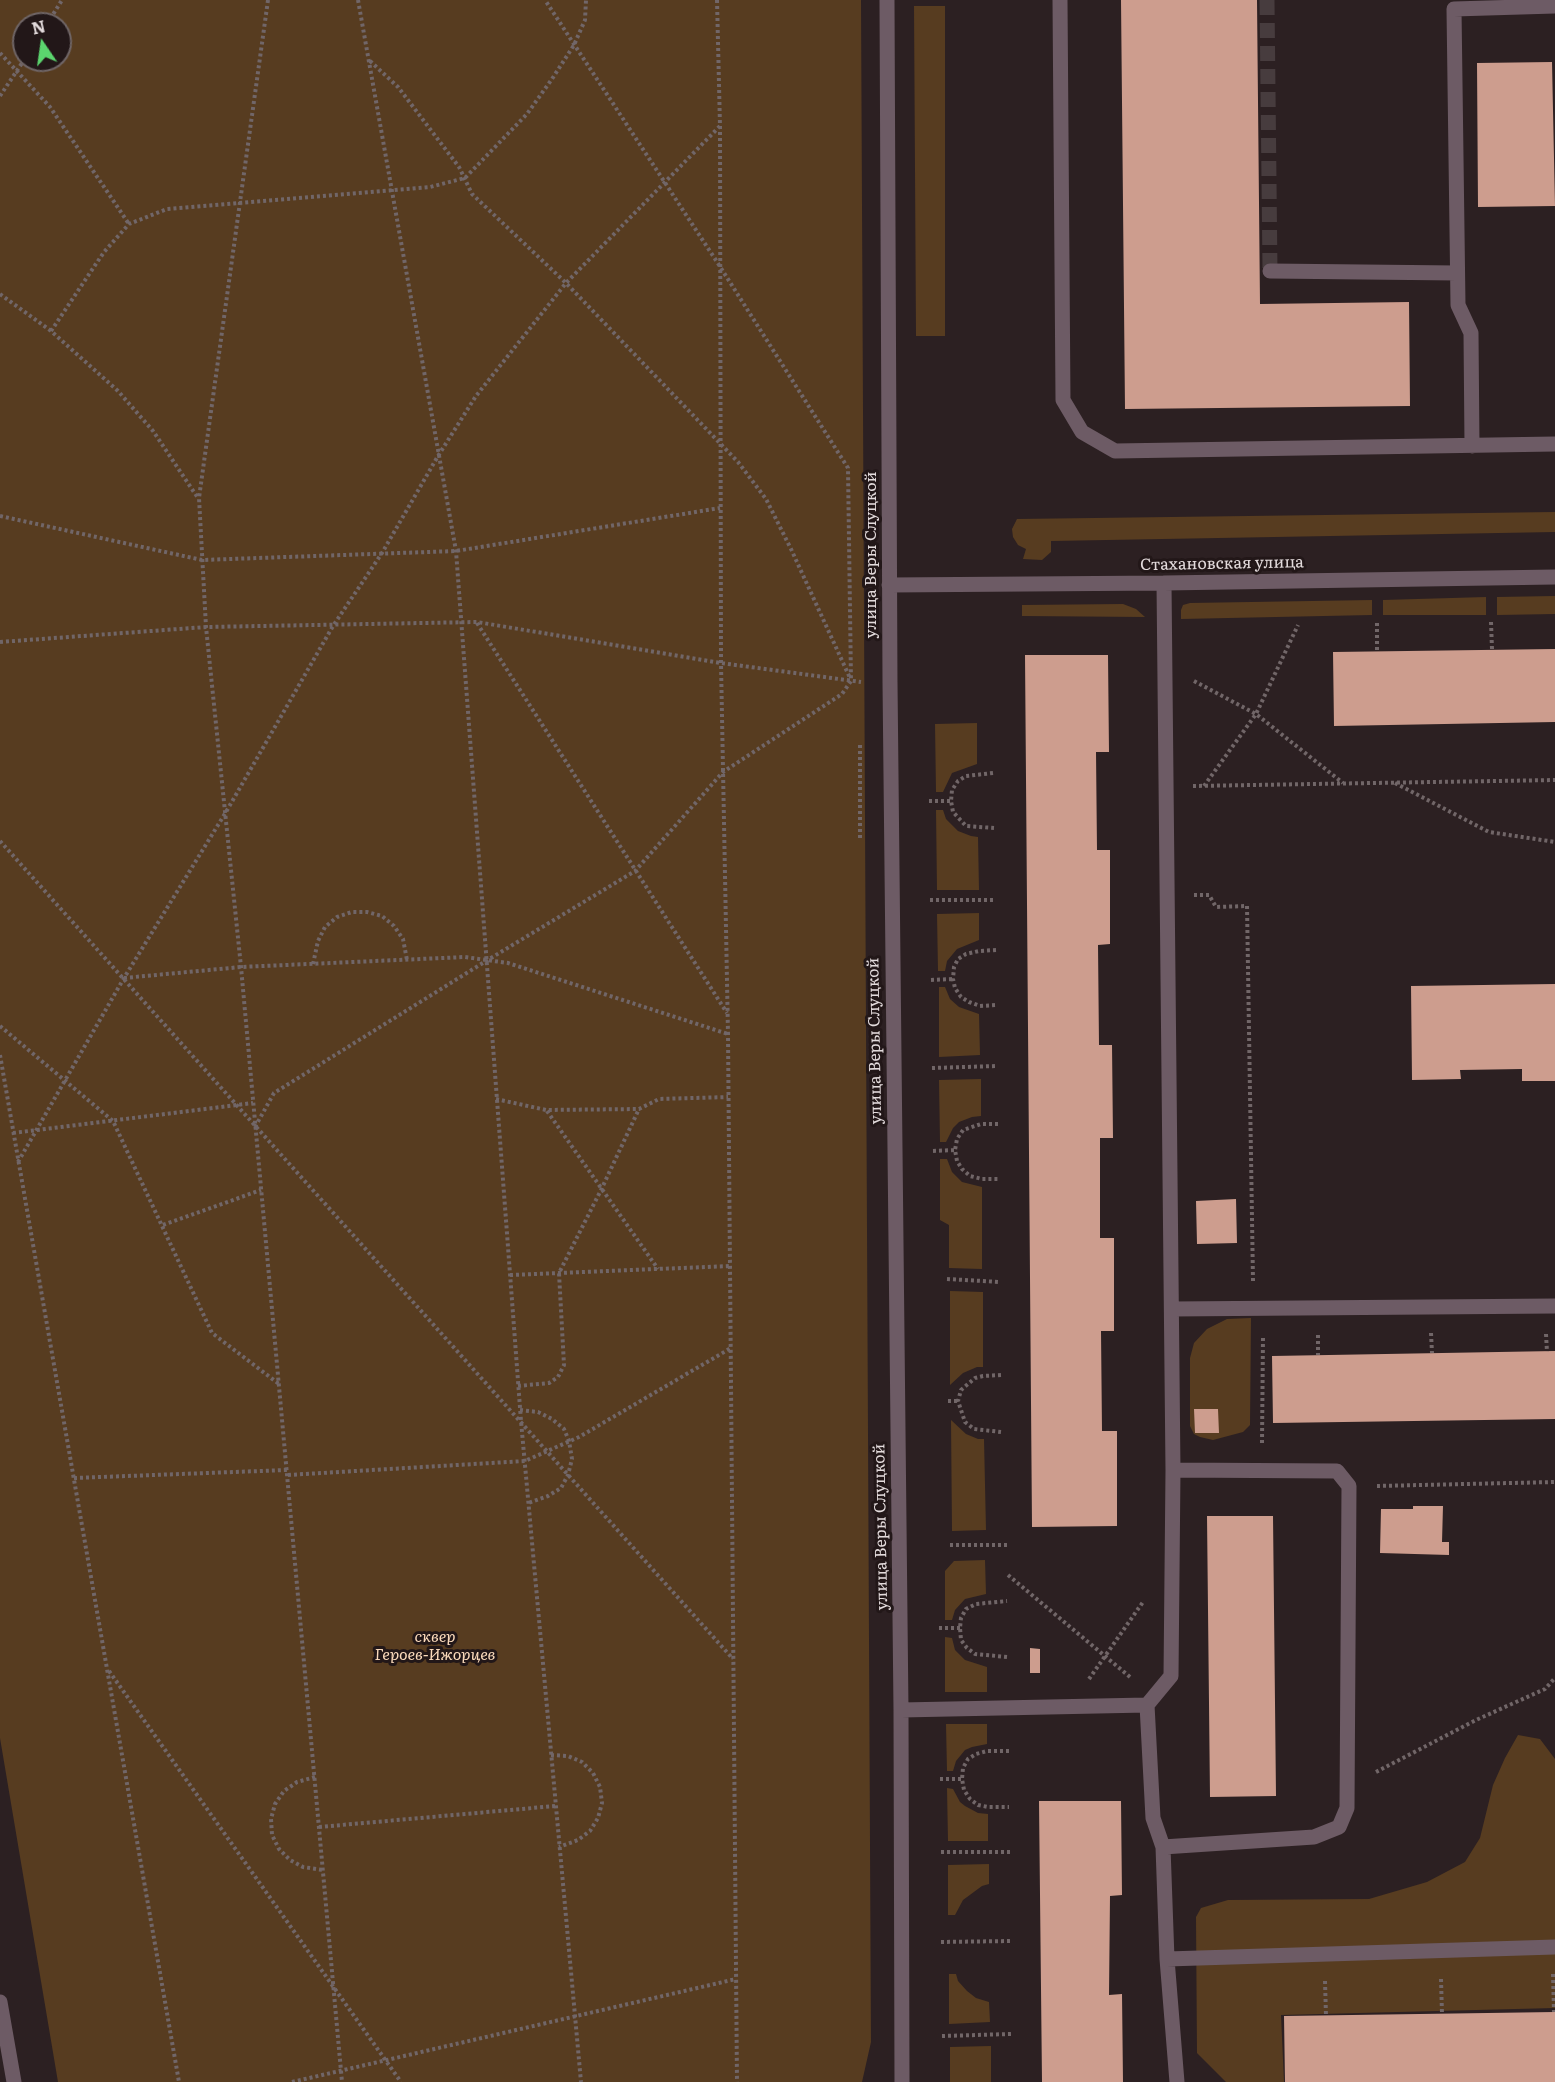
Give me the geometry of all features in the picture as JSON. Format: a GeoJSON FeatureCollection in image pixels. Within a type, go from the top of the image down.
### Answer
{"type":"FeatureCollection","features":[{"type":"Feature","properties":{"kind":"street","name":"улица Веры Слуцкой"},"geometry":{"type":"LineString","coordinates":[[887,0],[889,585],[901,1710],[902,2082]]}},
{"type":"Feature","properties":{"kind":"street"},"geometry":{"type":"LineString","coordinates":[[1060,0],[1063,400],[1082,432],[1115,451],[1555,444]]}},
{"type":"Feature","properties":{"kind":"street"},"geometry":{"type":"LineString","coordinates":[[1473,446],[1471,333],[1458,305],[1455,9],[1555,6]]}},
{"type":"Feature","properties":{"kind":"street"},"geometry":{"type":"LineString","coordinates":[[1270,271],[1458,273]]}},
{"type":"Feature","properties":{"kind":"street","name":"Стахановская улица"},"geometry":{"type":"LineString","coordinates":[[889,585],[1555,577]]}},
{"type":"Feature","properties":{"kind":"street"},"geometry":{"type":"LineString","coordinates":[[1164,583],[1172,1309],[1171,1676],[1150,1701],[1153,1818],[1163,1847],[1167,1959],[1177,2082]]}},
{"type":"Feature","properties":{"kind":"street"},"geometry":{"type":"LineString","coordinates":[[1172,1309],[1555,1306]]}},
{"type":"Feature","properties":{"kind":"street"},"geometry":{"type":"LineString","coordinates":[[1163,1847],[1314,1838],[1339,1827],[1347,1808],[1349,1486],[1337,1471],[1173,1470]]}},
{"type":"Feature","properties":{"kind":"street"},"geometry":{"type":"LineString","coordinates":[[901,1710],[1070,1707],[1150,1701]]}},
{"type":"Feature","properties":{"kind":"street"},"geometry":{"type":"LineString","coordinates":[[1167,1959],[1554,1947]]}},
{"type":"Feature","properties":{"kind":"street"},"geometry":{"type":"LineString","coordinates":[[0,2002],[14,2082]]}},
{"type":"Feature","properties":{"kind":"path"},"geometry":{"type":"LineString","coordinates":[[268,0],[199,498],[206,627],[241,967],[342,2082]]}},
{"type":"Feature","properties":{"kind":"path"},"geometry":{"type":"LineString","coordinates":[[358,0],[456,551],[518,1386],[581,2082]]}},
{"type":"Feature","properties":{"kind":"path"},"geometry":{"type":"LineString","coordinates":[[255,1127],[273,1093],[636,871],[723,772],[842,694],[851,681],[848,468],[719,265],[545,0]]}},
{"type":"Feature","properties":{"kind":"path"},"geometry":{"type":"LineString","coordinates":[[51,331],[104,252],[129,224],[167,209],[430,187],[465,178],[527,114],[574,45],[585,20],[586,0]]}},
{"type":"Feature","properties":{"kind":"path"},"geometry":{"type":"LineString","coordinates":[[717,0],[720,126],[721,663],[728,1014],[737,2082]]}},
{"type":"Feature","properties":{"kind":"path"},"geometry":{"type":"LineString","coordinates":[[0,53],[12,66]]}},
{"type":"Feature","properties":{"kind":"path"},"geometry":{"type":"LineString","coordinates":[[369,60],[398,87],[459,167],[472,194],[566,283],[738,462],[766,499],[851,681]]}},
{"type":"Feature","properties":{"kind":"path"},"geometry":{"type":"LineString","coordinates":[[0,96],[16,72]]}},
{"type":"Feature","properties":{"kind":"path"},"geometry":{"type":"LineString","coordinates":[[18,72],[50,107],[129,224]]}},
{"type":"Feature","properties":{"kind":"path"},"geometry":{"type":"LineString","coordinates":[[18,1162],[124,978],[226,812],[333,626],[382,553],[476,396],[566,283],[720,126]]}},
{"type":"Feature","properties":{"kind":"path"},"geometry":{"type":"LineString","coordinates":[[0,294],[51,331],[118,391],[153,430],[199,498]]}},
{"type":"Feature","properties":{"kind":"path"},"geometry":{"type":"LineString","coordinates":[[0,516],[202,560],[456,551],[720,508]]}},
{"type":"Feature","properties":{"kind":"path"},"geometry":{"type":"LineString","coordinates":[[0,642],[206,627],[477,622],[721,663],[861,682],[860,693]]}},
{"type":"Feature","properties":{"kind":"path"},"geometry":{"type":"LineString","coordinates":[[477,622],[728,1014]]}},
{"type":"Feature","properties":{"kind":"path"},"geometry":{"type":"LineString","coordinates":[[1491,622],[1492,650]]}},
{"type":"Feature","properties":{"kind":"path"},"geometry":{"type":"LineString","coordinates":[[1377,623],[1377,652]]}},
{"type":"Feature","properties":{"kind":"path"},"geometry":{"type":"LineString","coordinates":[[1203,786],[1256,714],[1298,625]]}},
{"type":"Feature","properties":{"kind":"path"},"geometry":{"type":"LineString","coordinates":[[1165,666],[1256,714],[1344,783]]}},
{"type":"Feature","properties":{"kind":"path"},"geometry":{"type":"LineString","coordinates":[[860,741],[860,841]]}},
{"type":"Feature","properties":{"kind":"path"},"geometry":{"type":"LineString","coordinates":[[993,773],[966,776],[958,781],[952,790],[951,801],[953,812],[966,826],[994,828]]}},
{"type":"Feature","properties":{"kind":"path"},"geometry":{"type":"LineString","coordinates":[[1167,787],[1555,780]]}},
{"type":"Feature","properties":{"kind":"path"},"geometry":{"type":"LineString","coordinates":[[1394,783],[1489,831],[1555,842]]}},
{"type":"Feature","properties":{"kind":"path"},"geometry":{"type":"LineString","coordinates":[[929,801],[951,801]]}},
{"type":"Feature","properties":{"kind":"path"},"geometry":{"type":"LineString","coordinates":[[0,841],[734,1660]]}},
{"type":"Feature","properties":{"kind":"path"},"geometry":{"type":"LineString","coordinates":[[1168,896],[1209,896],[1216,907],[1247,906],[1262,1470]]}},
{"type":"Feature","properties":{"kind":"path"},"geometry":{"type":"LineString","coordinates":[[930,900],[995,900]]}},
{"type":"Feature","properties":{"kind":"path"},"geometry":{"type":"LineString","coordinates":[[314,964],[318,941],[326,927],[337,917],[352,912],[367,912],[382,916],[394,926],[403,939],[407,960]]}},
{"type":"Feature","properties":{"kind":"path"},"geometry":{"type":"LineString","coordinates":[[996,950],[966,954],[958,959],[954,967],[953,979],[955,988],[961,997],[969,1002],[980,1006],[997,1005]]}},
{"type":"Feature","properties":{"kind":"path"},"geometry":{"type":"LineString","coordinates":[[124,978],[241,967],[465,957],[508,963],[728,1034]]}},
{"type":"Feature","properties":{"kind":"path"},"geometry":{"type":"LineString","coordinates":[[931,980],[953,979]]}},
{"type":"Feature","properties":{"kind":"path"},"geometry":{"type":"LineString","coordinates":[[0,1026],[113,1121],[212,1333],[279,1384]]}},
{"type":"Feature","properties":{"kind":"path"},"geometry":{"type":"LineString","coordinates":[[0,1055],[178,2082]]}},
{"type":"Feature","properties":{"kind":"path"},"geometry":{"type":"LineString","coordinates":[[932,1068],[997,1066]]}},
{"type":"Feature","properties":{"kind":"path"},"geometry":{"type":"LineString","coordinates":[[496,1099],[546,1110],[639,1109],[659,1099],[728,1097]]}},
{"type":"Feature","properties":{"kind":"path"},"geometry":{"type":"LineString","coordinates":[[14,1133],[253,1103]]}},
{"type":"Feature","properties":{"kind":"path"},"geometry":{"type":"LineString","coordinates":[[518,1386],[549,1383],[558,1377],[564,1365],[559,1273],[639,1109]]}},
{"type":"Feature","properties":{"kind":"path"},"geometry":{"type":"LineString","coordinates":[[546,1110],[658,1269]]}},
{"type":"Feature","properties":{"kind":"path"},"geometry":{"type":"LineString","coordinates":[[998,1124],[981,1124],[963,1130],[957,1139],[955,1150],[957,1161],[970,1176],[999,1179]]}},
{"type":"Feature","properties":{"kind":"path"},"geometry":{"type":"LineString","coordinates":[[933,1151],[955,1150]]}},
{"type":"Feature","properties":{"kind":"path"},"geometry":{"type":"LineString","coordinates":[[162,1225],[261,1190]]}},
{"type":"Feature","properties":{"kind":"path"},"geometry":{"type":"LineString","coordinates":[[510,1275],[730,1266]]}},
{"type":"Feature","properties":{"kind":"path"},"geometry":{"type":"LineString","coordinates":[[947,1279],[1000,1282]]}},
{"type":"Feature","properties":{"kind":"path"},"geometry":{"type":"LineString","coordinates":[[74,1478],[288,1473],[525,1461],[569,1441],[731,1348]]}},
{"type":"Feature","properties":{"kind":"path"},"geometry":{"type":"LineString","coordinates":[[1001,1375],[975,1378],[961,1390],[958,1401],[965,1422],[974,1429],[1001,1432]]}},
{"type":"Feature","properties":{"kind":"path"},"geometry":{"type":"LineString","coordinates":[[948,1401],[958,1401]]}},
{"type":"Feature","properties":{"kind":"path"},"geometry":{"type":"LineString","coordinates":[[520,1410],[538,1412],[552,1419],[564,1430],[569,1441],[572,1459],[568,1475],[561,1488],[548,1497],[528,1503]]}},
{"type":"Feature","properties":{"kind":"path"},"geometry":{"type":"LineString","coordinates":[[1349,1486],[1555,1482]]}},
{"type":"Feature","properties":{"kind":"path"},"geometry":{"type":"LineString","coordinates":[[950,1545],[1007,1545]]}},
{"type":"Feature","properties":{"kind":"path"},"geometry":{"type":"LineString","coordinates":[[1008,1575],[1104,1655],[1150,1701]]}},
{"type":"Feature","properties":{"kind":"path"},"geometry":{"type":"LineString","coordinates":[[1070,1707],[1104,1655],[1145,1600]]}},
{"type":"Feature","properties":{"kind":"path"},"geometry":{"type":"LineString","coordinates":[[1007,1601],[976,1604],[966,1609],[961,1618],[960,1628],[962,1640],[975,1654],[1007,1657]]}},
{"type":"Feature","properties":{"kind":"path"},"geometry":{"type":"LineString","coordinates":[[939,1628],[960,1628]]}},
{"type":"Feature","properties":{"kind":"path"},"geometry":{"type":"LineString","coordinates":[[107,1668],[401,2082]]}},
{"type":"Feature","properties":{"kind":"path"},"geometry":{"type":"LineString","coordinates":[[1346,1787],[1476,1720],[1545,1689],[1555,1678]]}},
{"type":"Feature","properties":{"kind":"path"},"geometry":{"type":"LineString","coordinates":[[1009,1751],[987,1751],[976,1754],[968,1759],[963,1768],[962,1779],[964,1790],[978,1805],[1009,1807]]}},
{"type":"Feature","properties":{"kind":"path"},"geometry":{"type":"LineString","coordinates":[[551,1755],[568,1756],[582,1762],[593,1773],[600,1787],[602,1803],[598,1818],[590,1831],[578,1840],[559,1847]]}},
{"type":"Feature","properties":{"kind":"path"},"geometry":{"type":"LineString","coordinates":[[315,1777],[297,1782],[284,1791],[275,1804],[271,1819],[272,1835],[279,1849],[290,1860],[303,1867],[323,1869]]}},
{"type":"Feature","properties":{"kind":"path"},"geometry":{"type":"LineString","coordinates":[[940,1779],[962,1779]]}},
{"type":"Feature","properties":{"kind":"path"},"geometry":{"type":"LineString","coordinates":[[319,1827],[555,1806]]}},
{"type":"Feature","properties":{"kind":"path"},"geometry":{"type":"LineString","coordinates":[[941,1852],[1010,1852]]}},
{"type":"Feature","properties":{"kind":"path"},"geometry":{"type":"LineString","coordinates":[[942,1942],[1011,1941]]}},
{"type":"Feature","properties":{"kind":"path"},"geometry":{"type":"LineString","coordinates":[[1554,1947],[1554,2012]]}},
{"type":"Feature","properties":{"kind":"path"},"geometry":{"type":"LineString","coordinates":[[1440,1950],[1442,2014]]}},
{"type":"Feature","properties":{"kind":"path"},"geometry":{"type":"LineString","coordinates":[[292,2082],[736,1978]]}},
{"type":"Feature","properties":{"kind":"path"},"geometry":{"type":"LineString","coordinates":[[942,2036],[1011,2034]]}},
{"type":"Feature","properties":{"kind":"green space","name":"сквер Героев-Ижорцев"},"geometry":{"type":"Polygon","coordinates":[[[0,0],[861,0],[871,2042],[862,2082],[58,2082],[0,1738],[0,0]]]}},
{"type":"Feature","properties":{"kind":"green space"},"geometry":{"type":"Polygon","coordinates":[[[914,6],[945,6],[945,336],[916,336],[914,6]]]}},
{"type":"Feature","properties":{"kind":"green space"},"geometry":{"type":"Polygon","coordinates":[[[1555,512],[1555,532],[1051,541],[1051,552],[1042,560],[1023,559],[1026,549],[1018,545],[1013,537],[1012,529],[1017,519],[1555,512]]]}},
{"type":"Feature","properties":{"kind":"green space"},"geometry":{"type":"Polygon","coordinates":[[[1555,596],[1555,614],[1497,615],[1497,597],[1555,596]]]}},
{"type":"Feature","properties":{"kind":"green space"},"geometry":{"type":"Polygon","coordinates":[[[1486,597],[1486,615],[1383,615],[1383,600],[1486,597]]]}},
{"type":"Feature","properties":{"kind":"green space"},"geometry":{"type":"Polygon","coordinates":[[[1372,600],[1372,615],[1181,619],[1183,605],[1190,603],[1372,600]]]}},
{"type":"Feature","properties":{"kind":"green space"},"geometry":{"type":"Polygon","coordinates":[[[1123,604],[1136,609],[1145,617],[1022,616],[1022,605],[1123,604]]]}},
{"type":"Feature","properties":{"kind":"green space"},"geometry":{"type":"Polygon","coordinates":[[[977,723],[977,764],[952,773],[943,792],[936,792],[935,724],[977,723]]]}},
{"type":"Feature","properties":{"kind":"green space"},"geometry":{"type":"Polygon","coordinates":[[[936,810],[943,810],[946,819],[958,831],[978,837],[979,890],[937,890],[936,810]]]}},
{"type":"Feature","properties":{"kind":"green space"},"geometry":{"type":"Polygon","coordinates":[[[979,913],[979,940],[957,949],[947,961],[945,971],[938,971],[937,914],[979,913]]]}},
{"type":"Feature","properties":{"kind":"green space"},"geometry":{"type":"Polygon","coordinates":[[[939,987],[945,987],[950,999],[959,1007],[979,1014],[980,1055],[939,1057],[939,987]]]}},
{"type":"Feature","properties":{"kind":"green space"},"geometry":{"type":"Polygon","coordinates":[[[981,1079],[981,1116],[959,1122],[946,1142],[940,1142],[939,1080],[981,1079]]]}},
{"type":"Feature","properties":{"kind":"green space"},"geometry":{"type":"Polygon","coordinates":[[[940,1159],[947,1159],[952,1172],[962,1182],[982,1187],[982,1269],[949,1268],[949,1225],[940,1220],[940,1159]]]}},
{"type":"Feature","properties":{"kind":"green space"},"geometry":{"type":"Polygon","coordinates":[[[950,1291],[983,1292],[983,1367],[963,1373],[950,1385],[950,1291]]]}},
{"type":"Feature","properties":{"kind":"green space"},"geometry":{"type":"Polygon","coordinates":[[[1251,1318],[1250,1425],[1243,1432],[1213,1440],[1200,1437],[1194,1434],[1190,1426],[1190,1358],[1194,1343],[1207,1329],[1227,1319],[1251,1318]]]}},
{"type":"Feature","properties":{"kind":"green space"},"geometry":{"type":"Polygon","coordinates":[[[951,1420],[966,1434],[984,1439],[986,1530],[952,1531],[951,1420]]]}},
{"type":"Feature","properties":{"kind":"green space"},"geometry":{"type":"Polygon","coordinates":[[[985,1560],[986,1594],[965,1599],[955,1610],[952,1620],[945,1620],[945,1571],[954,1561],[985,1560]]]}},
{"type":"Feature","properties":{"kind":"green space"},"geometry":{"type":"Polygon","coordinates":[[[945,1637],[952,1638],[955,1650],[965,1660],[987,1667],[987,1692],[945,1692],[945,1637]]]}},
{"type":"Feature","properties":{"kind":"green space"},"geometry":{"type":"Polygon","coordinates":[[[946,1724],[987,1724],[987,1744],[965,1750],[956,1761],[953,1771],[947,1771],[946,1724]]]}},
{"type":"Feature","properties":{"kind":"green space"},"geometry":{"type":"Polygon","coordinates":[[[1518,1735],[1540,1739],[1555,1759],[1555,2008],[1281,2015],[1284,2082],[1226,2082],[1197,2053],[1196,1917],[1201,1908],[1228,1900],[1369,1899],[1427,1882],[1465,1862],[1480,1838],[1493,1785],[1518,1735]]]}},
{"type":"Feature","properties":{"kind":"green space"},"geometry":{"type":"Polygon","coordinates":[[[947,1788],[953,1789],[965,1806],[978,1813],[988,1814],[988,1841],[948,1841],[947,1788]]]}},
{"type":"Feature","properties":{"kind":"green space"},"geometry":{"type":"Polygon","coordinates":[[[989,1864],[989,1884],[982,1886],[963,1900],[955,1915],[948,1915],[948,1865],[989,1864]]]}},
{"type":"Feature","properties":{"kind":"green space"},"geometry":{"type":"Polygon","coordinates":[[[949,1974],[956,1974],[958,1981],[976,1998],[989,2002],[990,2022],[949,2024],[949,1974]]]}},
{"type":"Feature","properties":{"kind":"green space"},"geometry":{"type":"Polygon","coordinates":[[[991,2046],[991,2082],[950,2082],[950,2047],[991,2046]]]}},
{"type":"Feature","properties":{"kind":"building"},"geometry":{"type":"Polygon","coordinates":[[[1121,0],[1257,0],[1260,304],[1409,302],[1410,406],[1125,409],[1121,0]]]}},
{"type":"Feature","properties":{"kind":"building"},"geometry":{"type":"Polygon","coordinates":[[[1552,62],[1555,206],[1478,207],[1477,63],[1552,62]]]}},
{"type":"Feature","properties":{"kind":"building"},"geometry":{"type":"Polygon","coordinates":[[[1555,649],[1555,722],[1334,726],[1333,652],[1555,649]]]}},
{"type":"Feature","properties":{"kind":"building"},"geometry":{"type":"Polygon","coordinates":[[[1025,655],[1108,655],[1109,752],[1096,752],[1097,850],[1110,850],[1110,944],[1098,945],[1099,1045],[1112,1045],[1113,1138],[1100,1138],[1100,1238],[1114,1238],[1114,1331],[1101,1331],[1102,1431],[1117,1431],[1117,1526],[1032,1527],[1025,655]]]}},
{"type":"Feature","properties":{"kind":"building"},"geometry":{"type":"Polygon","coordinates":[[[1555,984],[1555,1081],[1522,1081],[1522,1069],[1460,1070],[1461,1079],[1412,1080],[1411,986],[1555,984]]]}},
{"type":"Feature","properties":{"kind":"building"},"geometry":{"type":"Polygon","coordinates":[[[1236,1199],[1237,1243],[1197,1244],[1196,1201],[1236,1199]]]}},
{"type":"Feature","properties":{"kind":"building"},"geometry":{"type":"Polygon","coordinates":[[[1555,1351],[1555,1419],[1273,1423],[1272,1356],[1555,1351]]]}},
{"type":"Feature","properties":{"kind":"building"},"geometry":{"type":"Polygon","coordinates":[[[1194,1409],[1218,1409],[1219,1433],[1195,1433],[1194,1409]]]}},
{"type":"Feature","properties":{"kind":"building"},"geometry":{"type":"Polygon","coordinates":[[[1413,1506],[1443,1506],[1442,1542],[1449,1542],[1449,1555],[1380,1553],[1381,1509],[1413,1509],[1413,1506]]]}},
{"type":"Feature","properties":{"kind":"building"},"geometry":{"type":"Polygon","coordinates":[[[1207,1516],[1273,1516],[1276,1796],[1210,1797],[1207,1516]]]}},
{"type":"Feature","properties":{"kind":"building"},"geometry":{"type":"Polygon","coordinates":[[[1030,1648],[1040,1649],[1040,1673],[1030,1673],[1030,1648]]]}},
{"type":"Feature","properties":{"kind":"building"},"geometry":{"type":"Polygon","coordinates":[[[1039,1801],[1121,1801],[1122,1895],[1110,1896],[1109,1995],[1122,1994],[1123,2082],[1042,2082],[1039,1801]]]}},
{"type":"Feature","properties":{"kind":"building"},"geometry":{"type":"Polygon","coordinates":[[[1555,2012],[1555,2082],[1285,2082],[1284,2016],[1555,2012]]]}},
{"type":"Feature","properties":{"kind":"tunnel"},"geometry":{"type":"LineString","coordinates":[[1267,0],[1270,271]]}}]}
